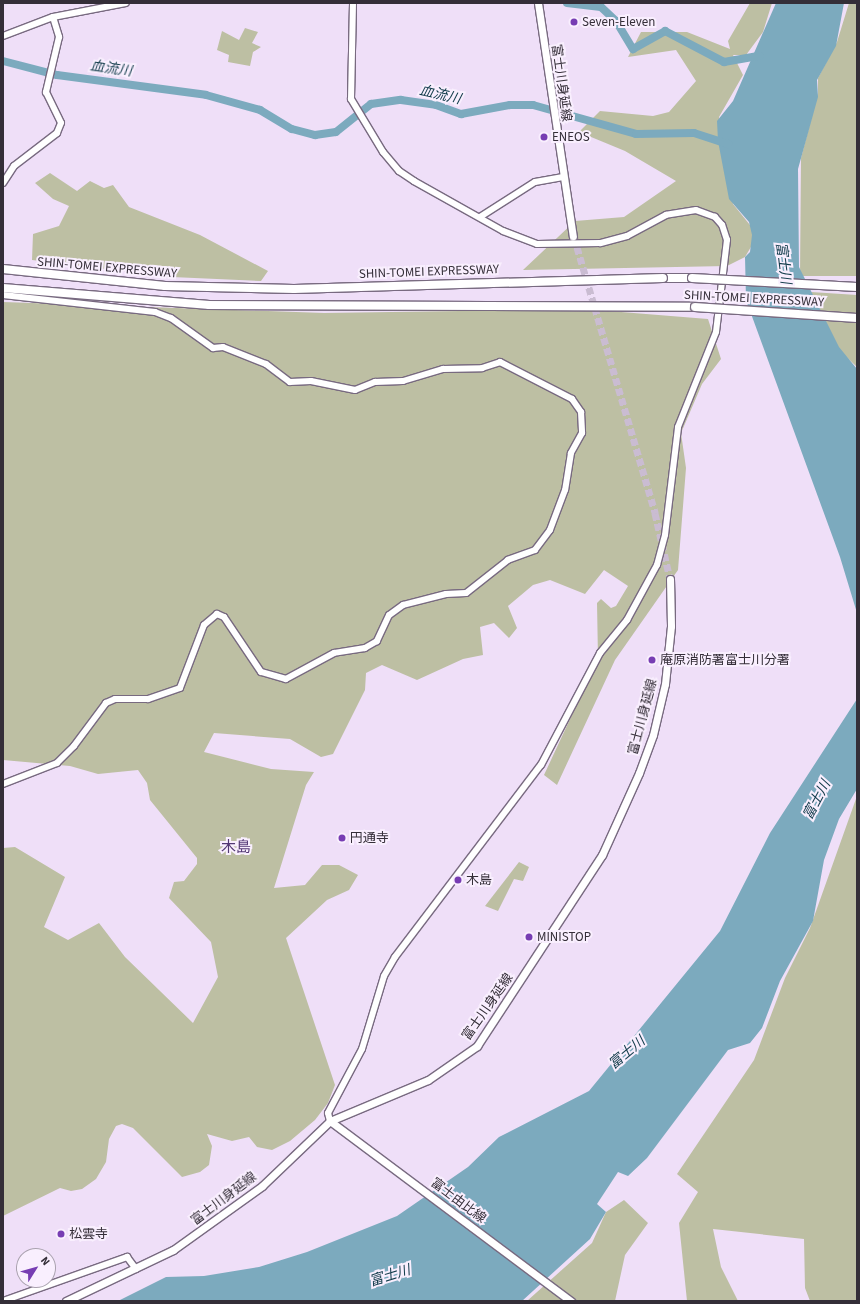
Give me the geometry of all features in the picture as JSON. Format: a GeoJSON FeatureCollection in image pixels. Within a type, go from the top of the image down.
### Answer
{"type":"FeatureCollection","features":[{"type":"Feature","properties":{"kind":"highway","name":"SHIN-TOMEI EXPRESSWAY"},"geometry":{"type":"LineString","coordinates":[[3,269],[165,286],[279,289],[663,278],[692,278],[857,287]]}},
{"type":"Feature","properties":{"kind":"highway","name":"SHIN-TOMEI EXPRESSWAY"},"geometry":{"type":"LineString","coordinates":[[3,288],[209,305],[562,304],[695,307],[857,318]]}},
{"type":"Feature","properties":{"kind":"main road","name":"富士川身延線"},"geometry":{"type":"LineString","coordinates":[[538,3],[562,177],[573,236]]}},
{"type":"Feature","properties":{"kind":"main road","name":"富士川身延線"},"geometry":{"type":"LineString","coordinates":[[66,1301],[136,1270],[173,1250],[245,1201],[330,1121],[447,1070],[477,1046],[602,855],[637,779],[657,720],[671,626],[670,579]]}},
{"type":"Feature","properties":{"kind":"main road","name":"富士由比線"},"geometry":{"type":"LineString","coordinates":[[330,1121],[571,1301]]}},
{"type":"Feature","properties":{"kind":"street"},"geometry":{"type":"LineString","coordinates":[[3,36],[53,17],[126,3]]}},
{"type":"Feature","properties":{"kind":"street"},"geometry":{"type":"LineString","coordinates":[[330,1121],[328,1113],[362,1049],[384,976],[395,957],[541,765],[600,653],[627,620],[650,581],[665,535],[678,427],[718,321],[718,291],[728,240],[722,225],[707,213],[677,212],[627,236],[576,244],[537,244],[480,217],[398,171],[355,109],[350,90],[353,3]]}},
{"type":"Feature","properties":{"kind":"street"},"geometry":{"type":"LineString","coordinates":[[3,183],[14,166],[60,129],[59,116],[47,101],[48,78],[59,37],[53,17]]}},
{"type":"Feature","properties":{"kind":"street"},"geometry":{"type":"LineString","coordinates":[[480,217],[535,182],[562,177]]}},
{"type":"Feature","properties":{"kind":"street"},"geometry":{"type":"LineString","coordinates":[[3,295],[155,312],[171,318],[212,348],[223,347],[266,364],[290,382],[311,381],[355,390],[375,382],[403,381],[443,369],[482,368],[500,362],[572,399],[581,412],[582,433],[571,453],[565,490],[550,530],[535,550],[508,560],[466,593],[404,605],[389,615],[377,641],[365,648],[334,654],[286,679],[261,672],[224,617],[217,614],[204,626],[180,688],[148,698],[115,699],[106,703],[74,746],[56,763],[3,784]]}},
{"type":"Feature","properties":{"kind":"street"},"geometry":{"type":"LineString","coordinates":[[3,1300],[127,1257],[136,1270]]}},
{"type":"Feature","properties":{"kind":"green space"},"geometry":{"type":"Polygon","coordinates":[[[750,3],[772,3],[763,32],[746,55],[733,55],[743,75],[719,117],[733,204],[758,235],[745,257],[727,266],[523,270],[575,221],[624,217],[676,181],[625,151],[579,132],[600,111],[653,116],[669,112],[696,81],[676,50],[628,57],[641,32],[687,32],[730,49],[728,41],[750,3]]]}},
{"type":"Feature","properties":{"kind":"green space"},"geometry":{"type":"Polygon","coordinates":[[[849,3],[857,3],[857,276],[800,276],[801,158],[818,93],[818,78],[837,42],[849,3]]]}},
{"type":"Feature","properties":{"kind":"green space"},"geometry":{"type":"Polygon","coordinates":[[[245,28],[258,32],[252,43],[261,47],[253,52],[250,66],[228,62],[229,55],[217,50],[222,31],[239,40],[245,28]]]}},
{"type":"Feature","properties":{"kind":"green space"},"geometry":{"type":"Polygon","coordinates":[[[50,173],[77,191],[90,181],[104,188],[113,185],[129,207],[200,235],[268,271],[261,281],[172,277],[32,260],[33,234],[59,226],[69,206],[53,199],[35,183],[50,173]]]}},
{"type":"Feature","properties":{"kind":"green space"},"geometry":{"type":"Polygon","coordinates":[[[811,292],[857,295],[857,367],[838,349],[811,292]]]}},
{"type":"Feature","properties":{"kind":"green space"},"geometry":{"type":"Polygon","coordinates":[[[3,302],[324,313],[584,309],[708,319],[721,359],[702,384],[681,433],[686,468],[678,570],[615,660],[557,785],[544,775],[598,659],[597,603],[601,599],[611,608],[616,606],[628,586],[604,570],[585,594],[550,580],[533,585],[508,606],[517,628],[509,638],[494,623],[480,627],[483,655],[463,659],[417,680],[382,665],[366,673],[365,690],[333,754],[321,757],[290,739],[214,733],[204,752],[271,769],[314,772],[306,785],[274,888],[305,885],[322,865],[339,865],[358,875],[349,890],[327,900],[286,938],[335,1085],[328,1103],[315,1120],[290,1141],[272,1150],[257,1147],[249,1137],[232,1141],[207,1134],[212,1146],[209,1165],[200,1172],[182,1177],[133,1128],[122,1124],[116,1126],[109,1139],[106,1162],[96,1179],[82,1189],[71,1191],[60,1188],[3,1216],[3,848],[15,847],[65,877],[44,927],[68,940],[99,923],[125,957],[193,1023],[218,977],[211,942],[169,898],[174,882],[184,881],[197,864],[197,858],[150,800],[147,783],[138,770],[98,774],[70,766],[3,760],[3,302]]]}},
{"type":"Feature","properties":{"kind":"green space"},"geometry":{"type":"Polygon","coordinates":[[[857,796],[857,1301],[810,1301],[805,1288],[804,1239],[713,1229],[721,1267],[738,1301],[687,1301],[679,1223],[698,1192],[677,1174],[754,1060],[785,978],[810,928],[857,796]]]}},
{"type":"Feature","properties":{"kind":"green space"},"geometry":{"type":"Polygon","coordinates":[[[519,862],[529,867],[523,881],[514,879],[498,911],[485,906],[519,862]]]}},
{"type":"Feature","properties":{"kind":"green space"},"geometry":{"type":"Polygon","coordinates":[[[624,1200],[648,1223],[625,1255],[615,1301],[527,1301],[592,1243],[606,1212],[624,1200]]]}},
{"type":"Feature","properties":{"kind":"water","name":"富士川"},"geometry":{"type":"Polygon","coordinates":[[[776,3],[844,3],[836,46],[817,80],[818,97],[798,169],[799,267],[839,347],[857,369],[857,613],[840,557],[746,300],[745,257],[750,252],[752,235],[749,222],[729,199],[718,141],[717,121],[733,101],[776,3]]]}},
{"type":"Feature","properties":{"kind":"water","name":"富士川"},"geometry":{"type":"Polygon","coordinates":[[[857,699],[857,789],[839,819],[824,860],[813,921],[780,981],[762,1028],[750,1043],[728,1050],[647,1158],[628,1176],[618,1172],[597,1204],[606,1212],[590,1239],[522,1301],[118,1301],[166,1277],[204,1276],[259,1267],[307,1252],[397,1216],[468,1167],[499,1137],[589,1091],[720,931],[770,833],[857,699]]]}},
{"type":"Feature","properties":{"kind":"waterway"},"geometry":{"type":"LineString","coordinates":[[567,3],[601,7],[616,21],[633,49],[665,31],[724,62],[759,56]]}},
{"type":"Feature","properties":{"kind":"waterway","name":"血流川"},"geometry":{"type":"LineString","coordinates":[[3,61],[57,75],[206,95],[260,110],[292,129],[315,135],[336,132],[371,104],[401,100],[436,105],[461,114],[510,105],[533,105],[636,134],[694,133],[728,144]]}},
{"type":"Feature","properties":{"kind":"tunnel"},"geometry":{"type":"LineString","coordinates":[[574,237],[655,513],[670,579]]}},
{"type":"Feature","properties":{"kind":"place","name":"Seven-Eleven"},"geometry":{"type":"Point","coordinates":[574,22]}},
{"type":"Feature","properties":{"kind":"place","name":"ENEOS"},"geometry":{"type":"Point","coordinates":[544,137]}},
{"type":"Feature","properties":{"kind":"place","name":"庵原消防署富士川分署"},"geometry":{"type":"Point","coordinates":[652,660]}},
{"type":"Feature","properties":{"kind":"place","name":"円通寺"},"geometry":{"type":"Point","coordinates":[342,838]}},
{"type":"Feature","properties":{"kind":"place","name":"木島"},"geometry":{"type":"Point","coordinates":[458,880]}},
{"type":"Feature","properties":{"kind":"place","name":"MINISTOP"},"geometry":{"type":"Point","coordinates":[529,937]}},
{"type":"Feature","properties":{"kind":"place","name":"松雲寺"},"geometry":{"type":"Point","coordinates":[61,1234]}},
{"type":"Feature","properties":{"kind":"district","name":"木島"},"geometry":{"type":"Point","coordinates":[236,848]}}]}
